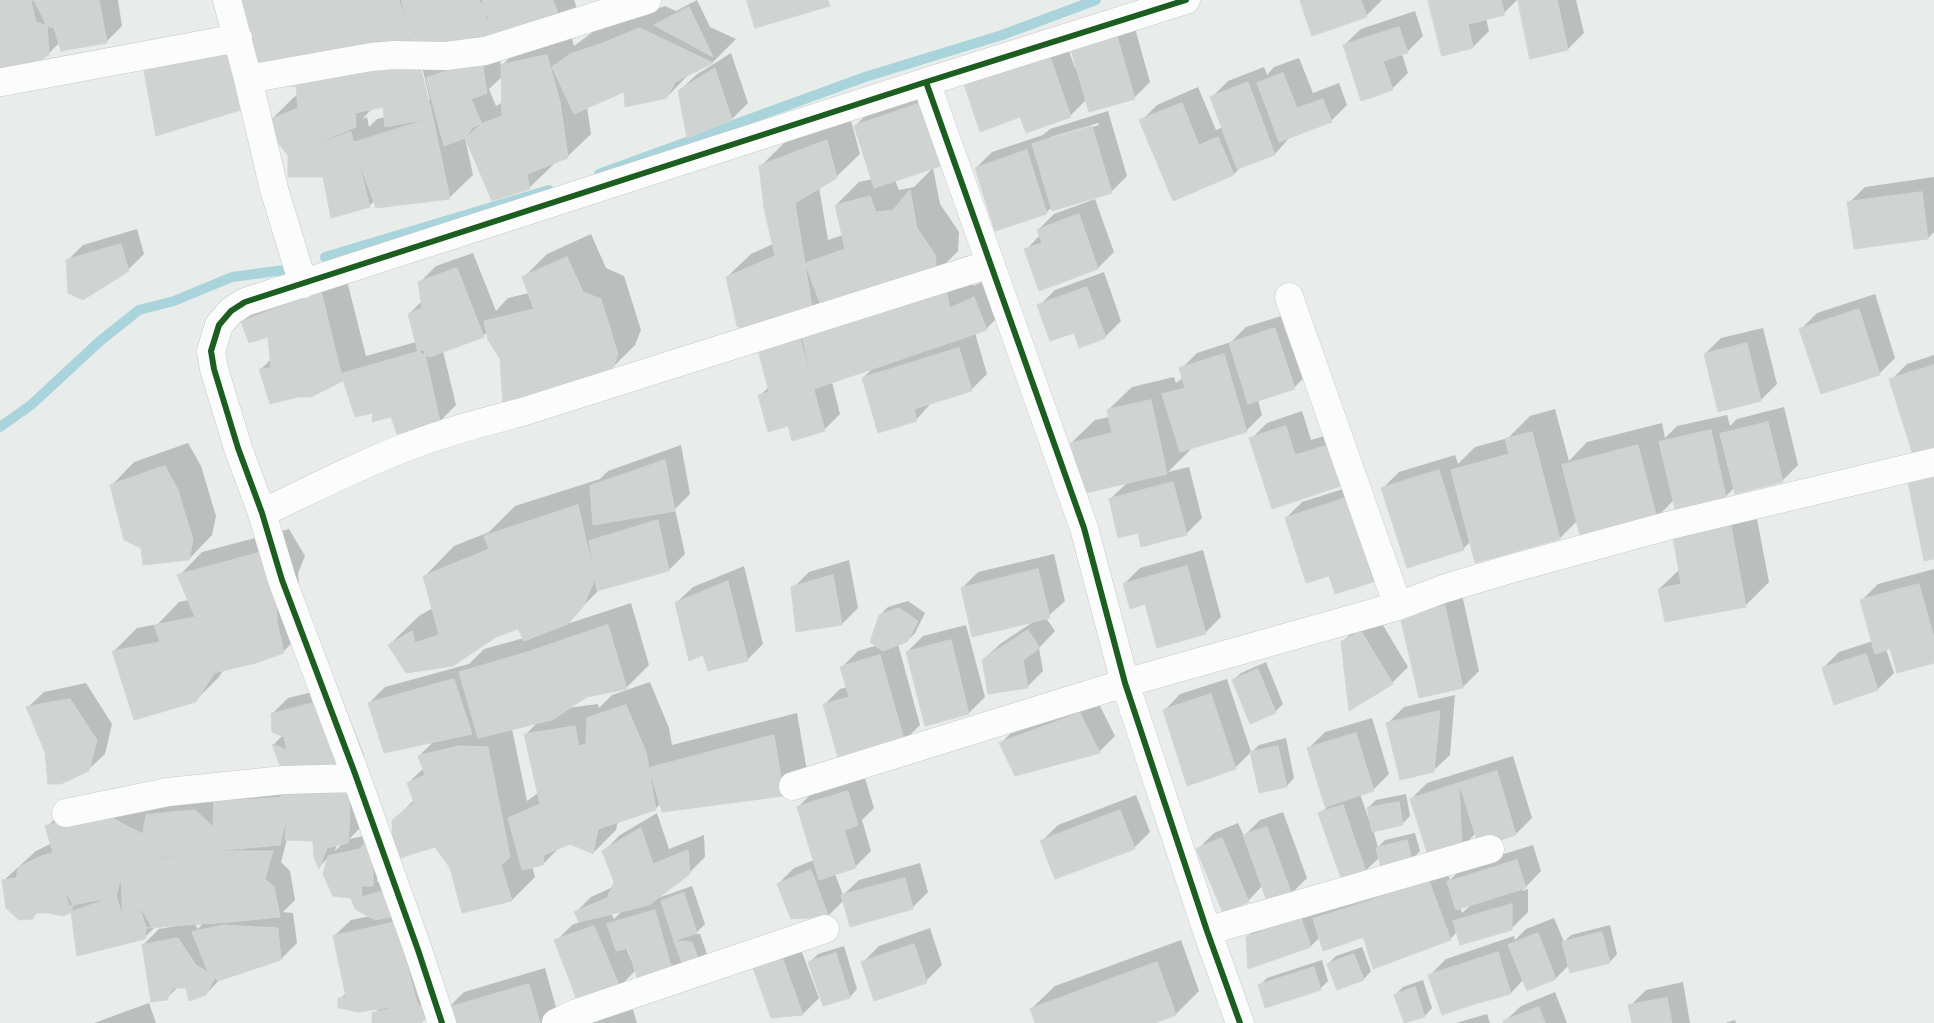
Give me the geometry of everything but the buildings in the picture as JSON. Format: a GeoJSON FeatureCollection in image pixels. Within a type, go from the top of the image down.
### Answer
{"type":"FeatureCollection","features":[{"type":"Feature","properties":{"kind":"street"},"geometry":{"type":"LineString","coordinates":[[227,0],[248,78],[274,189],[303,284]]}},
{"type":"Feature","properties":{"kind":"street"},"geometry":{"type":"LineString","coordinates":[[248,78],[371,57],[394,55],[446,56],[485,51],[647,0]]}},
{"type":"Feature","properties":{"kind":"street"},"geometry":{"type":"LineString","coordinates":[[442,1023],[418,950],[356,778],[282,580],[262,513],[235,439],[214,369],[211,351],[219,325],[231,311],[245,302],[1186,0]]}},
{"type":"Feature","properties":{"kind":"street"},"geometry":{"type":"LineString","coordinates":[[2,82],[238,38]]}},
{"type":"Feature","properties":{"kind":"street"},"geometry":{"type":"LineString","coordinates":[[926,82],[1084,528],[1125,683],[1207,931],[1240,1023]]}},
{"type":"Feature","properties":{"kind":"street"},"geometry":{"type":"LineString","coordinates":[[262,513],[392,453],[454,430],[522,412],[990,264]]}},
{"type":"Feature","properties":{"kind":"street"},"geometry":{"type":"LineString","coordinates":[[1289,297],[1398,606]]}},
{"type":"Feature","properties":{"kind":"street"},"geometry":{"type":"LineString","coordinates":[[793,786],[1125,683],[1398,606],[1446,588],[1510,569],[1667,526],[1934,462]]}},
{"type":"Feature","properties":{"kind":"street"},"geometry":{"type":"LineString","coordinates":[[66,813],[168,792],[284,780],[356,778]]}},
{"type":"Feature","properties":{"kind":"street"},"geometry":{"type":"LineString","coordinates":[[1207,931],[1490,849]]}},
{"type":"Feature","properties":{"kind":"street"},"geometry":{"type":"LineString","coordinates":[[556,1023],[577,1013],[826,929]]}},
{"type":"Feature","properties":{"kind":"waterway"},"geometry":{"type":"LineString","coordinates":[[599,174],[865,77],[1002,35],[1096,0]]}},
{"type":"Feature","properties":{"kind":"waterway"},"geometry":{"type":"LineString","coordinates":[[325,257],[549,190]]}},
{"type":"Feature","properties":{"kind":"waterway"},"geometry":{"type":"LineString","coordinates":[[0,427],[31,405],[100,341],[139,310],[174,301],[232,277],[284,270]]}},
{"type":"Feature","properties":{"kind":"cycle path"},"geometry":{"type":"LineString","coordinates":[[1186,0],[926,82],[1084,528],[1125,683],[1207,931],[1240,1023]]}},
{"type":"Feature","properties":{"kind":"cycle path"},"geometry":{"type":"LineString","coordinates":[[442,1023],[354,771],[282,580],[262,513],[238,448],[214,369],[211,351],[219,325],[231,311],[245,302],[926,82]]}}]}
